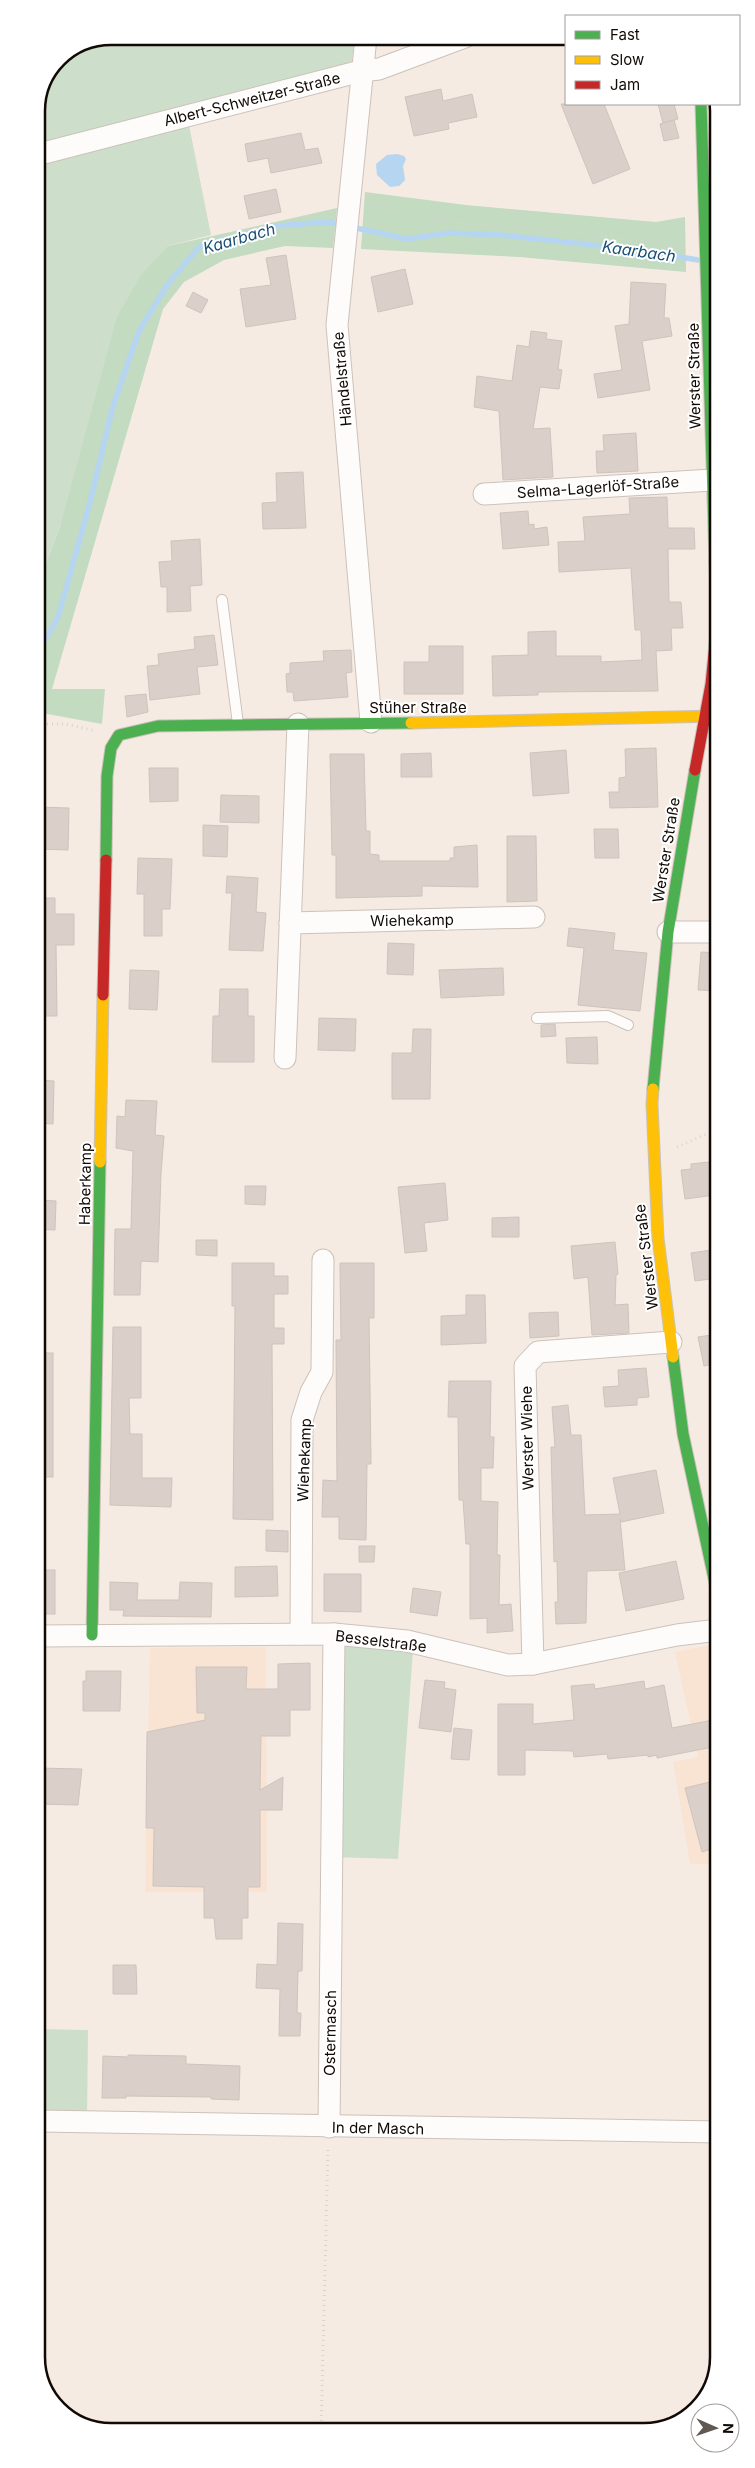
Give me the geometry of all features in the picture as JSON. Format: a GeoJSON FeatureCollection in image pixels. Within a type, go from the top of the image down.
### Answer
{"type":"FeatureCollection","features":[{"type":"Feature","properties":{"kind":"street","name":"Händelstraße"},"geometry":{"type":"LineString","coordinates":[[365,45],[351,200],[337,325],[371,722]]}},
{"type":"Feature","properties":{"kind":"street","name":"Albert-Schweitzer-Straße"},"geometry":{"type":"LineString","coordinates":[[45,153],[361,71],[379,69],[444,45]]}},
{"type":"Feature","properties":{"kind":"street","name":"Werster Straße"},"geometry":{"type":"LineString","coordinates":[[701,105],[710,399]]}},
{"type":"Feature","properties":{"kind":"street","name":"Selma-Lagerlöf-Straße"},"geometry":{"type":"LineString","coordinates":[[484,494],[710,480]]}},
{"type":"Feature","properties":{"kind":"street","name":"Werster Straße"},"geometry":{"type":"LineString","coordinates":[[710,678],[705,717],[685,819],[668,932],[652,1104],[658,1238],[683,1434],[710,1560]]}},
{"type":"Feature","properties":{"kind":"street","name":"Stüher Straße"},"geometry":{"type":"LineString","coordinates":[[119,735],[158,726],[710,717]]}},
{"type":"Feature","properties":{"kind":"street"},"geometry":{"type":"LineString","coordinates":[[285,1058],[298,724]]}},
{"type":"Feature","properties":{"kind":"street","name":"Haberkamp"},"geometry":{"type":"LineString","coordinates":[[92,1635],[107,776],[111,748],[119,735]]}},
{"type":"Feature","properties":{"kind":"street","name":"Wiehekamp"},"geometry":{"type":"LineString","coordinates":[[290,923],[534,917]]}},
{"type":"Feature","properties":{"kind":"street"},"geometry":{"type":"LineString","coordinates":[[668,932],[710,932]]}},
{"type":"Feature","properties":{"kind":"street","name":"Wiehekamp"},"geometry":{"type":"LineString","coordinates":[[301,1634],[302,1420],[311,1392],[322,1372],[322,1260]]}},
{"type":"Feature","properties":{"kind":"street","name":"Werster Wiehe"},"geometry":{"type":"LineString","coordinates":[[533,1664],[526,1366],[538,1352],[672,1342]]}},
{"type":"Feature","properties":{"kind":"street","name":"Besselstraße"},"geometry":{"type":"LineString","coordinates":[[45,1636],[334,1634],[407,1641],[508,1665],[533,1664],[677,1635],[710,1631]]}},
{"type":"Feature","properties":{"kind":"street","name":"Ostermasch"},"geometry":{"type":"LineString","coordinates":[[328,2127],[334,1634]]}},
{"type":"Feature","properties":{"kind":"street","name":"In der Masch"},"geometry":{"type":"LineString","coordinates":[[45,2121],[710,2132]]}},
{"type":"Feature","properties":{"kind":"lane"},"geometry":{"type":"LineString","coordinates":[[222,600],[239,725]]}},
{"type":"Feature","properties":{"kind":"lane"},"geometry":{"type":"LineString","coordinates":[[537,1018],[608,1016],[628,1025]]}},
{"type":"Feature","properties":{"kind":"path"},"geometry":{"type":"LineString","coordinates":[[351,200],[438,221],[590,234],[676,246],[683,231],[704,234]]}},
{"type":"Feature","properties":{"kind":"path"},"geometry":{"type":"LineString","coordinates":[[45,723],[65,724],[119,735]]}},
{"type":"Feature","properties":{"kind":"path"},"geometry":{"type":"LineString","coordinates":[[654,1157],[710,1133]]}},
{"type":"Feature","properties":{"kind":"path"},"geometry":{"type":"LineString","coordinates":[[321,2423],[328,2127]]}},
{"type":"Feature","properties":{"kind":"shaded area"},"geometry":{"type":"Polygon","coordinates":[[[710,1645],[710,1864],[690,1864],[673,1762],[698,1757],[675,1652],[710,1645]]]}},
{"type":"Feature","properties":{"kind":"shaded area"},"geometry":{"type":"Polygon","coordinates":[[[266,1647],[267,1892],[145,1892],[150,1648],[266,1647]]]}},
{"type":"Feature","properties":{"kind":"green space"},"geometry":{"type":"Polygon","coordinates":[[[354,45],[351,67],[45,144],[46,99],[56,75],[64,64],[75,56],[99,46],[354,45]]]}},
{"type":"Feature","properties":{"kind":"green space"},"geometry":{"type":"Polygon","coordinates":[[[189,125],[211,235],[168,246],[45,565],[45,161],[189,125]]]}},
{"type":"Feature","properties":{"kind":"green space"},"geometry":{"type":"Polygon","coordinates":[[[365,192],[466,205],[656,222],[685,217],[686,272],[519,257],[361,249],[365,192]]]}},
{"type":"Feature","properties":{"kind":"green space"},"geometry":{"type":"Polygon","coordinates":[[[337,208],[333,248],[285,246],[224,260],[184,282],[163,309],[52,689],[105,689],[102,724],[45,714],[45,565],[60,527],[117,317],[141,275],[168,246],[337,208]]]}},
{"type":"Feature","properties":{"kind":"green space"},"geometry":{"type":"Polygon","coordinates":[[[332,1644],[413,1650],[398,1859],[330,1857],[332,1644]]]}},
{"type":"Feature","properties":{"kind":"green space"},"geometry":{"type":"Polygon","coordinates":[[[45,2029],[88,2030],[87,2128],[45,2127],[45,2029]]]}},
{"type":"Feature","properties":{"kind":"water"},"geometry":{"type":"Polygon","coordinates":[[[397,154],[404,156],[406,159],[403,166],[405,180],[399,186],[390,187],[377,175],[376,164],[387,155],[397,154]]]}},
{"type":"Feature","properties":{"kind":"building"},"geometry":{"type":"Polygon","coordinates":[[[441,89],[443,101],[472,94],[477,117],[448,123],[449,129],[414,136],[405,97],[441,89]]]}},
{"type":"Feature","properties":{"kind":"building"},"geometry":{"type":"Polygon","coordinates":[[[561,104],[604,105],[630,169],[593,184],[561,104]]]}},
{"type":"Feature","properties":{"kind":"building"},"geometry":{"type":"Polygon","coordinates":[[[658,105],[674,105],[678,119],[663,123],[658,105]]]}},
{"type":"Feature","properties":{"kind":"building"},"geometry":{"type":"Polygon","coordinates":[[[674,120],[679,138],[664,141],[660,124],[674,120]]]}},
{"type":"Feature","properties":{"kind":"building"},"geometry":{"type":"Polygon","coordinates":[[[301,133],[305,150],[318,148],[322,163],[271,173],[268,158],[248,162],[245,144],[301,133]]]}},
{"type":"Feature","properties":{"kind":"building"},"geometry":{"type":"Polygon","coordinates":[[[276,189],[281,212],[249,219],[244,196],[276,189]]]}},
{"type":"Feature","properties":{"kind":"building"},"geometry":{"type":"Polygon","coordinates":[[[286,255],[296,319],[246,327],[240,289],[271,285],[266,258],[286,255]]]}},
{"type":"Feature","properties":{"kind":"building"},"geometry":{"type":"Polygon","coordinates":[[[405,269],[413,304],[378,312],[371,277],[405,269]]]}},
{"type":"Feature","properties":{"kind":"building"},"geometry":{"type":"Polygon","coordinates":[[[631,282],[666,284],[664,318],[669,318],[672,336],[642,341],[650,390],[598,398],[594,374],[622,370],[615,326],[629,324],[631,282]]]}},
{"type":"Feature","properties":{"kind":"building"},"geometry":{"type":"Polygon","coordinates":[[[193,292],[208,300],[201,313],[186,306],[193,292]]]}},
{"type":"Feature","properties":{"kind":"building"},"geometry":{"type":"Polygon","coordinates":[[[531,331],[547,333],[546,339],[562,341],[558,369],[562,370],[559,389],[540,387],[533,429],[550,428],[553,477],[503,480],[499,411],[474,407],[477,376],[512,381],[517,345],[529,347],[531,331]]]}},
{"type":"Feature","properties":{"kind":"building"},"geometry":{"type":"Polygon","coordinates":[[[636,433],[638,471],[597,473],[596,451],[604,451],[603,435],[636,433]]]}},
{"type":"Feature","properties":{"kind":"building"},"geometry":{"type":"Polygon","coordinates":[[[303,472],[306,528],[263,529],[262,503],[277,502],[276,473],[303,472]]]}},
{"type":"Feature","properties":{"kind":"building"},"geometry":{"type":"Polygon","coordinates":[[[667,497],[668,528],[694,528],[695,549],[668,549],[669,602],[681,602],[683,628],[671,628],[672,650],[656,651],[658,691],[538,692],[538,695],[493,696],[492,656],[528,655],[528,632],[556,631],[556,656],[601,656],[601,662],[642,660],[641,630],[635,630],[631,568],[559,572],[558,542],[585,541],[583,517],[630,514],[629,498],[667,497]]]}},
{"type":"Feature","properties":{"kind":"building"},"geometry":{"type":"Polygon","coordinates":[[[528,511],[529,525],[534,524],[534,529],[547,527],[549,545],[503,549],[500,513],[528,511]]]}},
{"type":"Feature","properties":{"kind":"building"},"geometry":{"type":"Polygon","coordinates":[[[200,539],[202,585],[190,586],[191,611],[167,612],[167,587],[161,587],[159,562],[172,561],[171,541],[200,539]]]}},
{"type":"Feature","properties":{"kind":"building"},"geometry":{"type":"Polygon","coordinates":[[[214,635],[218,665],[197,667],[200,694],[150,700],[147,666],[159,665],[158,654],[195,649],[194,637],[214,635]]]}},
{"type":"Feature","properties":{"kind":"building"},"geometry":{"type":"Polygon","coordinates":[[[429,646],[463,646],[463,694],[404,694],[404,662],[429,662],[429,646]]]}},
{"type":"Feature","properties":{"kind":"building"},"geometry":{"type":"Polygon","coordinates":[[[351,650],[352,672],[346,673],[348,697],[294,701],[293,692],[287,692],[286,674],[290,673],[290,663],[324,661],[323,651],[351,650]]]}},
{"type":"Feature","properties":{"kind":"building"},"geometry":{"type":"Polygon","coordinates":[[[146,694],[148,712],[127,717],[125,696],[146,694]]]}},
{"type":"Feature","properties":{"kind":"building"},"geometry":{"type":"Polygon","coordinates":[[[656,748],[658,807],[610,808],[609,792],[619,792],[619,778],[626,777],[625,749],[656,748]]]}},
{"type":"Feature","properties":{"kind":"building"},"geometry":{"type":"Polygon","coordinates":[[[566,750],[569,793],[533,796],[530,753],[566,750]]]}},
{"type":"Feature","properties":{"kind":"building"},"geometry":{"type":"Polygon","coordinates":[[[431,753],[432,777],[401,777],[401,754],[431,753]]]}},
{"type":"Feature","properties":{"kind":"building"},"geometry":{"type":"Polygon","coordinates":[[[330,754],[364,754],[366,831],[370,831],[370,854],[379,855],[379,861],[450,861],[450,858],[454,858],[454,847],[477,845],[478,887],[422,886],[422,896],[336,898],[336,855],[332,855],[330,754]]]}},
{"type":"Feature","properties":{"kind":"building"},"geometry":{"type":"Polygon","coordinates":[[[149,768],[178,768],[178,801],[150,802],[149,768]]]}},
{"type":"Feature","properties":{"kind":"building"},"geometry":{"type":"Polygon","coordinates":[[[221,795],[259,796],[259,823],[220,822],[221,795]]]}},
{"type":"Feature","properties":{"kind":"building"},"geometry":{"type":"Polygon","coordinates":[[[45,807],[69,808],[68,850],[45,849],[45,807]]]}},
{"type":"Feature","properties":{"kind":"building"},"geometry":{"type":"Polygon","coordinates":[[[203,825],[228,826],[227,857],[203,856],[203,825]]]}},
{"type":"Feature","properties":{"kind":"building"},"geometry":{"type":"Polygon","coordinates":[[[594,829],[618,829],[619,858],[595,858],[594,829]]]}},
{"type":"Feature","properties":{"kind":"building"},"geometry":{"type":"Polygon","coordinates":[[[507,836],[536,836],[537,901],[507,902],[507,836]]]}},
{"type":"Feature","properties":{"kind":"building"},"geometry":{"type":"Polygon","coordinates":[[[138,858],[172,859],[170,909],[162,909],[162,936],[144,936],[144,894],[137,894],[138,858]]]}},
{"type":"Feature","properties":{"kind":"building"},"geometry":{"type":"Polygon","coordinates":[[[227,876],[258,878],[256,912],[266,913],[263,951],[229,950],[232,893],[226,893],[227,876]]]}},
{"type":"Feature","properties":{"kind":"building"},"geometry":{"type":"Polygon","coordinates":[[[45,898],[55,898],[55,914],[74,914],[74,945],[56,945],[57,1016],[45,1016],[45,898]]]}},
{"type":"Feature","properties":{"kind":"building"},"geometry":{"type":"Polygon","coordinates":[[[569,928],[615,933],[613,950],[647,953],[640,1011],[578,1005],[584,948],[567,946],[569,928]]]}},
{"type":"Feature","properties":{"kind":"building"},"geometry":{"type":"Polygon","coordinates":[[[388,943],[414,944],[413,975],[387,974],[388,943]]]}},
{"type":"Feature","properties":{"kind":"building"},"geometry":{"type":"Polygon","coordinates":[[[701,952],[710,953],[710,991],[698,990],[701,952]]]}},
{"type":"Feature","properties":{"kind":"building"},"geometry":{"type":"Polygon","coordinates":[[[503,968],[504,995],[441,998],[439,970],[503,968]]]}},
{"type":"Feature","properties":{"kind":"building"},"geometry":{"type":"Polygon","coordinates":[[[130,970],[159,971],[157,1010],[129,1009],[130,970]]]}},
{"type":"Feature","properties":{"kind":"building"},"geometry":{"type":"Polygon","coordinates":[[[220,989],[248,989],[248,1016],[254,1016],[254,1062],[212,1062],[213,1016],[219,1016],[220,989]]]}},
{"type":"Feature","properties":{"kind":"building"},"geometry":{"type":"Polygon","coordinates":[[[319,1018],[356,1019],[355,1051],[318,1050],[319,1018]]]}},
{"type":"Feature","properties":{"kind":"building"},"geometry":{"type":"Polygon","coordinates":[[[555,1024],[556,1036],[541,1037],[541,1025],[555,1024]]]}},
{"type":"Feature","properties":{"kind":"building"},"geometry":{"type":"Polygon","coordinates":[[[413,1029],[431,1029],[430,1099],[392,1099],[392,1053],[412,1053],[413,1029]]]}},
{"type":"Feature","properties":{"kind":"building"},"geometry":{"type":"Polygon","coordinates":[[[597,1037],[598,1064],[567,1063],[566,1038],[597,1037]]]}},
{"type":"Feature","properties":{"kind":"building"},"geometry":{"type":"Polygon","coordinates":[[[45,1080],[54,1081],[53,1124],[45,1124],[45,1080]]]}},
{"type":"Feature","properties":{"kind":"building"},"geometry":{"type":"Polygon","coordinates":[[[126,1100],[157,1101],[155,1135],[164,1136],[158,1262],[141,1261],[140,1295],[114,1295],[115,1229],[131,1229],[133,1151],[116,1148],[117,1116],[125,1117],[126,1100]]]}},
{"type":"Feature","properties":{"kind":"building"},"geometry":{"type":"Polygon","coordinates":[[[710,1162],[710,1196],[685,1199],[681,1170],[691,1169],[691,1164],[710,1162]]]}},
{"type":"Feature","properties":{"kind":"building"},"geometry":{"type":"Polygon","coordinates":[[[445,1183],[448,1220],[424,1223],[427,1251],[405,1253],[398,1187],[445,1183]]]}},
{"type":"Feature","properties":{"kind":"building"},"geometry":{"type":"Polygon","coordinates":[[[245,1186],[266,1186],[265,1205],[245,1204],[245,1186]]]}},
{"type":"Feature","properties":{"kind":"building"},"geometry":{"type":"Polygon","coordinates":[[[45,1200],[56,1201],[55,1230],[45,1229],[45,1200]]]}},
{"type":"Feature","properties":{"kind":"building"},"geometry":{"type":"Polygon","coordinates":[[[519,1217],[519,1237],[492,1237],[492,1218],[519,1217]]]}},
{"type":"Feature","properties":{"kind":"building"},"geometry":{"type":"Polygon","coordinates":[[[196,1240],[217,1240],[217,1256],[196,1255],[196,1240]]]}},
{"type":"Feature","properties":{"kind":"building"},"geometry":{"type":"Polygon","coordinates":[[[615,1242],[618,1274],[616,1275],[615,1305],[628,1304],[629,1333],[592,1335],[588,1277],[574,1279],[571,1246],[615,1242]]]}},
{"type":"Feature","properties":{"kind":"building"},"geometry":{"type":"Polygon","coordinates":[[[710,1250],[710,1279],[695,1281],[691,1253],[710,1250]]]}},
{"type":"Feature","properties":{"kind":"building"},"geometry":{"type":"Polygon","coordinates":[[[232,1263],[274,1263],[274,1276],[288,1276],[288,1294],[274,1294],[274,1328],[284,1328],[284,1344],[272,1344],[273,1520],[233,1519],[235,1306],[232,1306],[232,1263]]]}},
{"type":"Feature","properties":{"kind":"building"},"geometry":{"type":"Polygon","coordinates":[[[340,1263],[374,1263],[374,1318],[369,1318],[371,1464],[367,1464],[366,1540],[339,1539],[339,1517],[322,1517],[323,1480],[337,1481],[336,1340],[341,1340],[340,1263]]]}},
{"type":"Feature","properties":{"kind":"building"},"geometry":{"type":"Polygon","coordinates":[[[466,1295],[485,1295],[486,1343],[441,1345],[441,1316],[466,1315],[466,1295]]]}},
{"type":"Feature","properties":{"kind":"building"},"geometry":{"type":"Polygon","coordinates":[[[558,1312],[559,1336],[530,1338],[529,1313],[558,1312]]]}},
{"type":"Feature","properties":{"kind":"building"},"geometry":{"type":"Polygon","coordinates":[[[113,1327],[141,1327],[141,1398],[129,1398],[130,1434],[142,1434],[142,1478],[172,1478],[171,1507],[110,1505],[113,1327]]]}},
{"type":"Feature","properties":{"kind":"building"},"geometry":{"type":"Polygon","coordinates":[[[710,1335],[710,1365],[704,1366],[698,1337],[710,1335]]]}},
{"type":"Feature","properties":{"kind":"building"},"geometry":{"type":"Polygon","coordinates":[[[45,1353],[53,1353],[53,1477],[45,1477],[45,1353]]]}},
{"type":"Feature","properties":{"kind":"building"},"geometry":{"type":"Polygon","coordinates":[[[646,1368],[649,1397],[637,1398],[637,1405],[605,1407],[603,1387],[619,1386],[618,1370],[646,1368]]]}},
{"type":"Feature","properties":{"kind":"building"},"geometry":{"type":"Polygon","coordinates":[[[449,1381],[491,1381],[490,1437],[494,1437],[493,1468],[481,1468],[481,1501],[498,1502],[497,1555],[500,1555],[499,1605],[511,1604],[513,1631],[487,1633],[487,1618],[470,1619],[470,1544],[466,1544],[463,1500],[459,1500],[458,1417],[448,1417],[449,1381]]]}},
{"type":"Feature","properties":{"kind":"building"},"geometry":{"type":"Polygon","coordinates":[[[568,1405],[571,1435],[581,1435],[585,1515],[620,1514],[613,1478],[656,1470],[664,1513],[621,1522],[620,1519],[625,1570],[587,1571],[586,1623],[556,1624],[555,1602],[558,1602],[557,1561],[554,1562],[551,1447],[555,1447],[552,1407],[568,1405]]]}},
{"type":"Feature","properties":{"kind":"building"},"geometry":{"type":"Polygon","coordinates":[[[266,1530],[288,1531],[288,1552],[266,1551],[266,1530]]]}},
{"type":"Feature","properties":{"kind":"building"},"geometry":{"type":"Polygon","coordinates":[[[359,1546],[375,1546],[374,1562],[359,1562],[359,1546]]]}},
{"type":"Feature","properties":{"kind":"building"},"geometry":{"type":"Polygon","coordinates":[[[676,1561],[684,1599],[626,1611],[619,1573],[676,1561]]]}},
{"type":"Feature","properties":{"kind":"building"},"geometry":{"type":"Polygon","coordinates":[[[277,1566],[278,1596],[235,1597],[235,1567],[277,1566]]]}},
{"type":"Feature","properties":{"kind":"building"},"geometry":{"type":"Polygon","coordinates":[[[45,1570],[55,1570],[55,1614],[45,1614],[45,1570]]]}},
{"type":"Feature","properties":{"kind":"building"},"geometry":{"type":"Polygon","coordinates":[[[324,1574],[361,1574],[361,1612],[324,1611],[324,1574]]]}},
{"type":"Feature","properties":{"kind":"building"},"geometry":{"type":"Polygon","coordinates":[[[110,1582],[138,1583],[137,1600],[179,1600],[180,1582],[212,1583],[211,1617],[123,1616],[124,1610],[110,1610],[110,1582]]]}},
{"type":"Feature","properties":{"kind":"building"},"geometry":{"type":"Polygon","coordinates":[[[413,1588],[441,1592],[437,1616],[410,1612],[413,1588]]]}},
{"type":"Feature","properties":{"kind":"building"},"geometry":{"type":"Polygon","coordinates":[[[310,1663],[310,1710],[290,1710],[290,1736],[261,1736],[260,1790],[283,1777],[282,1810],[260,1810],[260,1887],[248,1887],[248,1918],[242,1918],[242,1939],[216,1939],[214,1918],[204,1918],[204,1887],[153,1886],[154,1828],[146,1828],[147,1732],[205,1720],[205,1713],[197,1713],[196,1667],[247,1667],[246,1689],[278,1689],[278,1664],[310,1663]]]}},
{"type":"Feature","properties":{"kind":"building"},"geometry":{"type":"Polygon","coordinates":[[[86,1671],[121,1671],[120,1711],[83,1711],[83,1681],[86,1681],[86,1671]]]}},
{"type":"Feature","properties":{"kind":"building"},"geometry":{"type":"Polygon","coordinates":[[[425,1680],[445,1682],[444,1688],[456,1690],[451,1732],[419,1728],[425,1680]]]}},
{"type":"Feature","properties":{"kind":"building"},"geometry":{"type":"Polygon","coordinates":[[[644,1681],[645,1689],[664,1685],[672,1728],[710,1721],[710,1748],[657,1758],[657,1755],[648,1757],[648,1755],[608,1759],[607,1754],[574,1757],[573,1751],[525,1750],[525,1775],[498,1775],[498,1704],[533,1704],[533,1724],[574,1720],[571,1686],[594,1684],[595,1689],[644,1681]]]}},
{"type":"Feature","properties":{"kind":"building"},"geometry":{"type":"Polygon","coordinates":[[[454,1728],[472,1730],[469,1760],[451,1759],[454,1728]]]}},
{"type":"Feature","properties":{"kind":"building"},"geometry":{"type":"Polygon","coordinates":[[[45,1768],[82,1769],[78,1805],[45,1804],[45,1768]]]}},
{"type":"Feature","properties":{"kind":"building"},"geometry":{"type":"Polygon","coordinates":[[[710,1782],[710,1850],[702,1852],[685,1788],[710,1782]]]}},
{"type":"Feature","properties":{"kind":"building"},"geometry":{"type":"Polygon","coordinates":[[[278,1923],[303,1924],[302,1971],[298,1971],[297,2013],[301,2013],[300,2036],[279,2036],[280,1989],[256,1988],[257,1964],[277,1965],[278,1923]]]}},
{"type":"Feature","properties":{"kind":"building"},"geometry":{"type":"Polygon","coordinates":[[[113,1965],[136,1965],[137,1994],[113,1994],[113,1965]]]}},
{"type":"Feature","properties":{"kind":"building"},"geometry":{"type":"Polygon","coordinates":[[[128,2055],[186,2056],[186,2064],[240,2066],[239,2100],[211,2099],[211,2097],[126,2096],[126,2098],[102,2098],[103,2056],[128,2057],[128,2055]]]}},
{"type":"Feature","properties":{"kind":"waterway","name":"Kaarbach"},"geometry":{"type":"LineString","coordinates":[[45,640],[58,617],[89,506],[113,406],[139,331],[167,285],[199,247],[276,226],[328,222],[407,239],[448,233],[501,235],[638,250],[698,260]]}},
{"type":"Feature","properties":{"kind":"traffic: fast"},"geometry":{"type":"LineString","coordinates":[[701,105],[710,398]]}},
{"type":"Feature","properties":{"kind":"traffic: fast"},"geometry":{"type":"LineString","coordinates":[[106,860],[107,776],[111,748],[119,735],[158,726],[411,723]]}},
{"type":"Feature","properties":{"kind":"traffic: fast"},"geometry":{"type":"LineString","coordinates":[[653,1089],[668,932],[695,770]]}},
{"type":"Feature","properties":{"kind":"traffic: fast"},"geometry":{"type":"LineString","coordinates":[[92,1635],[100,1162]]}},
{"type":"Feature","properties":{"kind":"traffic: fast"},"geometry":{"type":"LineString","coordinates":[[673,1357],[683,1434],[710,1560]]}},
{"type":"Feature","properties":{"kind":"traffic: slow"},"geometry":{"type":"LineString","coordinates":[[411,723],[710,716]]}},
{"type":"Feature","properties":{"kind":"traffic: slow"},"geometry":{"type":"LineString","coordinates":[[100,1162],[103,995]]}},
{"type":"Feature","properties":{"kind":"traffic: slow"},"geometry":{"type":"LineString","coordinates":[[653,1089],[652,1104],[658,1238],[673,1357]]}},
{"type":"Feature","properties":{"kind":"traffic: jam"},"geometry":{"type":"LineString","coordinates":[[695,770],[710,689]]}},
{"type":"Feature","properties":{"kind":"traffic: jam"},"geometry":{"type":"LineString","coordinates":[[103,995],[106,860]]}}]}
